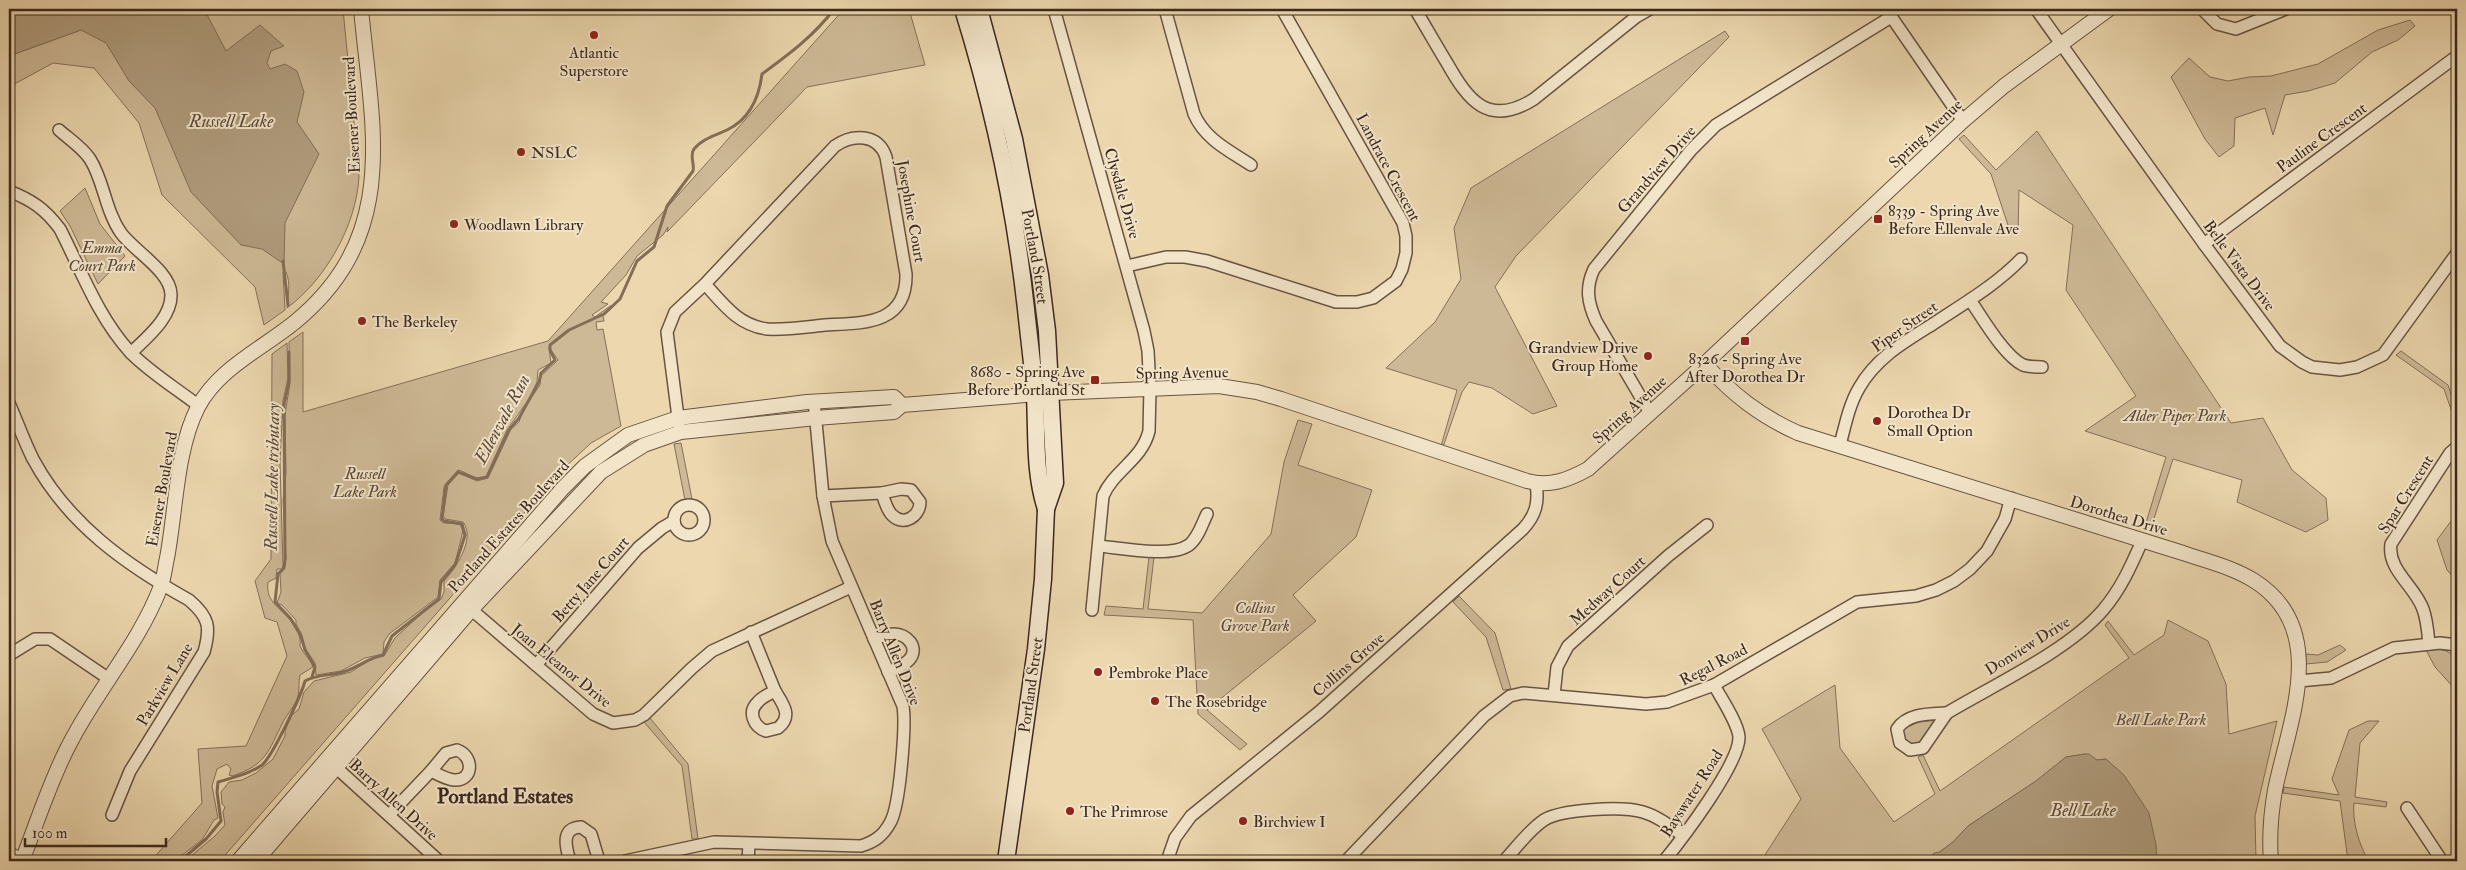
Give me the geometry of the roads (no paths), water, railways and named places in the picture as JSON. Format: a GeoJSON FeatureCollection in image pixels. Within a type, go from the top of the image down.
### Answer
{"type":"FeatureCollection","features":[{"type":"Feature","properties":{"kind":"main road","name":"Portland Street"},"geometry":{"type":"LineString","coordinates":[[963,9],[980,63],[1011,209],[1026,307],[1043,394]]}},
{"type":"Feature","properties":{"kind":"main road","name":"Portland Street"},"geometry":{"type":"LineString","coordinates":[[979,9],[1014,139],[1040,275],[1043,394],[1038,484],[1046,508],[1043,579],[1036,649],[1006,861]]}},
{"type":"Feature","properties":{"kind":"street","name":"Eisener Boulevard"},"geometry":{"type":"LineString","coordinates":[[22,861],[68,745],[143,622],[161,585],[188,434],[199,406],[223,376],[309,309],[335,279],[359,237],[371,197],[374,165],[361,9]]}},
{"type":"Feature","properties":{"kind":"street","name":"Clysdale Drive"},"geometry":{"type":"LineString","coordinates":[[1054,9],[1148,351],[1150,389],[1149,431],[1146,444],[1139,454],[1108,485],[1100,510],[1099,546],[1092,610]]}},
{"type":"Feature","properties":{"kind":"street"},"geometry":{"type":"LineString","coordinates":[[1165,9],[1199,126],[1217,143],[1252,165]]}},
{"type":"Feature","properties":{"kind":"street","name":"Landrace Crescent"},"geometry":{"type":"LineString","coordinates":[[1126,266],[1166,257],[1207,261],[1336,302],[1373,298],[1396,281],[1402,269],[1406,253],[1406,236],[1403,223],[1282,9]]}},
{"type":"Feature","properties":{"kind":"street"},"geometry":{"type":"LineString","coordinates":[[1416,9],[1462,90],[1483,108],[1502,111],[1523,106],[1534,100],[1634,13],[1650,9]]}},
{"type":"Feature","properties":{"kind":"street","name":"Belle Vista Drive"},"geometry":{"type":"LineString","coordinates":[[2036,9],[2204,244],[2280,346],[2292,357],[2312,367],[2340,370],[2372,361],[2391,347],[2457,253]]}},
{"type":"Feature","properties":{"kind":"street","name":"Spring Avenue"},"geometry":{"type":"LineString","coordinates":[[1043,394],[1219,386],[1257,392],[1536,484],[1555,483],[1588,470],[1705,364],[1962,121],[2004,86],[2109,9]]}},
{"type":"Feature","properties":{"kind":"street"},"geometry":{"type":"LineString","coordinates":[[2202,9],[2217,24],[2229,28],[2246,26],[2286,9]]}},
{"type":"Feature","properties":{"kind":"street"},"geometry":{"type":"LineString","coordinates":[[1888,13],[1962,121]]}},
{"type":"Feature","properties":{"kind":"street","name":"Grandview Drive"},"geometry":{"type":"LineString","coordinates":[[1650,413],[1590,308],[1588,287],[1594,269],[1691,150],[1716,125],[1888,13]]}},
{"type":"Feature","properties":{"kind":"street","name":"Pauline Crescent"},"geometry":{"type":"LineString","coordinates":[[2204,244],[2457,56]]}},
{"type":"Feature","properties":{"kind":"street"},"geometry":{"type":"LineString","coordinates":[[59,130],[90,159],[110,212],[121,233],[162,274],[170,286],[171,296],[165,314],[131,354]]}},
{"type":"Feature","properties":{"kind":"street","name":"Josephine Court"},"geometry":{"type":"LineString","coordinates":[[681,432],[667,332],[675,312],[705,284],[835,146],[844,140],[857,137],[869,139],[881,148],[886,157],[906,283],[900,302],[888,315],[871,322],[780,329],[760,328],[734,316],[705,284]]}},
{"type":"Feature","properties":{"kind":"street"},"geometry":{"type":"LineString","coordinates":[[9,191],[40,206],[51,216],[60,229],[104,316],[131,354],[199,406]]}},
{"type":"Feature","properties":{"kind":"street","name":"Piper Street"},"geometry":{"type":"LineString","coordinates":[[1840,445],[1855,395],[1878,362],[1890,351],[1970,300],[2010,271],[2021,259]]}},
{"type":"Feature","properties":{"kind":"street"},"geometry":{"type":"LineString","coordinates":[[1970,300],[2006,350],[2015,359],[2022,364],[2042,367]]}},
{"type":"Feature","properties":{"kind":"street","name":"Dorothea Drive"},"geometry":{"type":"LineString","coordinates":[[1705,364],[1736,396],[1762,415],[1798,433],[2011,498],[2235,571],[2266,591],[2282,609],[2293,629],[2298,651],[2299,681],[2272,814],[2271,861]]}},
{"type":"Feature","properties":{"kind":"street","name":"Portland Estates Boulevard"},"geometry":{"type":"LineString","coordinates":[[467,606],[601,472],[644,445],[681,432],[894,412],[902,405],[1043,394]]}},
{"type":"Feature","properties":{"kind":"street","name":"Portland Estates Boulevard"},"geometry":{"type":"LineString","coordinates":[[256,861],[332,764],[467,606],[563,488],[585,466],[628,435],[678,418],[814,402],[894,397],[902,405]]}},
{"type":"Feature","properties":{"kind":"street","name":"Barry Allen Drive"},"geometry":{"type":"LineString","coordinates":[[625,861],[714,842],[849,847],[868,844],[886,830],[893,818],[905,732],[903,706],[832,541],[823,496],[814,402]]}},
{"type":"Feature","properties":{"kind":"street","name":"Parkview Lane"},"geometry":{"type":"LineString","coordinates":[[9,403],[33,458],[54,491],[82,525],[108,549],[161,585],[189,600],[200,610],[208,624],[209,636],[204,652],[130,771],[112,815]]}},
{"type":"Feature","properties":{"kind":"street","name":"Spar Crescent"},"geometry":{"type":"LineString","coordinates":[[2429,644],[2423,609],[2395,565],[2390,552],[2391,544],[2450,453],[2457,447]]}},
{"type":"Feature","properties":{"kind":"street","name":"Collins Grove"},"geometry":{"type":"LineString","coordinates":[[1168,861],[1175,838],[1190,816],[1319,712],[1523,529],[1534,515],[1537,506],[1536,484]]}},
{"type":"Feature","properties":{"kind":"street"},"geometry":{"type":"LineString","coordinates":[[823,496],[882,493]]}},
{"type":"Feature","properties":{"kind":"street","name":"Regal Road"},"geometry":{"type":"LineString","coordinates":[[1346,861],[1492,707],[1514,695],[1534,693],[1646,704],[1667,702],[1714,685],[1851,604],[1871,599],[1916,596],[1936,590],[1954,581],[1970,569],[1987,551],[2005,519],[2011,498]]}},
{"type":"Feature","properties":{"kind":"street"},"geometry":{"type":"LineString","coordinates":[[1099,546],[1158,551],[1183,548],[1196,536],[1207,514]]}},
{"type":"Feature","properties":{"kind":"street","name":"Betty Jane Court"},"geometry":{"type":"LineString","coordinates":[[536,665],[638,548],[662,528],[674,521]]}},
{"type":"Feature","properties":{"kind":"street","name":"Medway Court"},"geometry":{"type":"LineString","coordinates":[[1554,695],[1557,667],[1568,646],[1668,556],[1707,525]]}},
{"type":"Feature","properties":{"kind":"street","name":"Donview Drive"},"geometry":{"type":"LineString","coordinates":[[1947,712],[2057,648],[2081,630],[2102,611],[2126,578],[2142,540]]}},
{"type":"Feature","properties":{"kind":"street","name":"Joan Eleanor Drive"},"geometry":{"type":"LineString","coordinates":[[467,606],[593,714],[607,722],[621,723],[644,715],[712,651],[851,587]]}},
{"type":"Feature","properties":{"kind":"street"},"geometry":{"type":"LineString","coordinates":[[751,632],[775,691]]}},
{"type":"Feature","properties":{"kind":"street"},"geometry":{"type":"LineString","coordinates":[[874,639],[889,634],[901,634],[912,645],[913,651],[908,661],[888,672]]}},
{"type":"Feature","properties":{"kind":"street"},"geometry":{"type":"LineString","coordinates":[[9,655],[35,639],[50,639],[109,679]]}},
{"type":"Feature","properties":{"kind":"street"},"geometry":{"type":"LineString","coordinates":[[2299,681],[2331,678],[2394,648],[2429,644],[2457,645]]}},
{"type":"Feature","properties":{"kind":"street","name":"Bayswater Road"},"geometry":{"type":"LineString","coordinates":[[1664,861],[1711,798],[1737,750],[1739,736],[1714,685]]}},
{"type":"Feature","properties":{"kind":"street","name":"Portland Estates Boulevard"},"geometry":{"type":"LineString","coordinates":[[238,861],[332,764]]}},
{"type":"Feature","properties":{"kind":"street","name":"Barry Allen Drive"},"geometry":{"type":"LineString","coordinates":[[332,764],[440,861]]}},
{"type":"Feature","properties":{"kind":"street"},"geometry":{"type":"LineString","coordinates":[[389,815],[431,771]]}},
{"type":"Feature","properties":{"kind":"street"},"geometry":{"type":"LineString","coordinates":[[2407,808],[2442,861]]}},
{"type":"Feature","properties":{"kind":"street"},"geometry":{"type":"LineString","coordinates":[[1504,861],[1538,825],[1546,819],[1565,813],[1634,810],[1652,815],[1682,835]]}},
{"type":"Feature","properties":{"kind":"street"},"geometry":{"type":"LineString","coordinates":[[570,861],[566,850],[566,836],[570,830],[581,827],[591,834],[599,861]]}},
{"type":"Feature","properties":{"kind":"street"},"geometry":{"type":"LineString","coordinates":[[748,861],[749,844]]}},
{"type":"Feature","properties":{"kind":"street"},"geometry":{"type":"LineString","coordinates":[[9,854],[22,861]]}},
{"type":"Feature","properties":{"kind":"water","name":"Russell Lake"},"geometry":{"type":"Polygon","coordinates":[[[9,9],[204,9],[226,51],[260,25],[284,46],[271,51],[267,63],[270,69],[285,64],[297,71],[304,92],[297,122],[319,154],[285,223],[284,264],[262,249],[241,245],[191,192],[155,108],[129,81],[106,43],[81,30],[9,56],[9,9]]]}},
{"type":"Feature","properties":{"kind":"water","name":"Bell Lake"},"geometry":{"type":"Polygon","coordinates":[[[2089,754],[2097,760],[2106,759],[2124,775],[2149,813],[2156,845],[2157,861],[1927,861],[1934,853],[1940,852],[1953,842],[1968,826],[2036,781],[2066,757],[2089,754]]]}},
{"type":"Feature","properties":{"kind":"waterway","name":"Ellenvale Run"},"geometry":{"type":"LineString","coordinates":[[180,861],[206,839],[221,821],[217,792],[218,782],[247,773],[267,760],[286,726],[305,681],[314,677],[343,672],[372,658],[383,655],[392,636],[439,599],[441,582],[455,565],[465,535],[462,524],[442,519],[446,485],[458,472],[477,479],[487,477],[509,430],[519,418],[539,382],[541,373],[555,360],[550,350],[550,345],[569,330],[604,314],[620,299],[637,261],[654,247],[667,206],[693,171],[692,154],[694,149],[705,140],[727,130],[742,120],[756,99],[762,74],[810,36],[834,9]]}},
{"type":"Feature","properties":{"kind":"waterway","name":"Russell Lake tributary"},"geometry":{"type":"LineString","coordinates":[[283,261],[288,305]]}},
{"type":"Feature","properties":{"kind":"waterway","name":"Russell Lake tributary"},"geometry":{"type":"LineString","coordinates":[[289,352],[289,381],[284,405],[285,559],[284,568],[278,574],[275,602],[291,619],[301,636],[305,650],[315,667],[312,677]]}},
{"type":"Feature","properties":{"kind":"place","name":"Atlantic Superstore"},"geometry":{"type":"Point","coordinates":[594,35]}},
{"type":"Feature","properties":{"kind":"place","name":"NSLC"},"geometry":{"type":"Point","coordinates":[521,152]}},
{"type":"Feature","properties":{"kind":"place","name":"8339 - Spring Ave Before Ellenvale Ave"},"geometry":{"type":"Point","coordinates":[1878,219]}},
{"type":"Feature","properties":{"kind":"place","name":"Woodlawn Library"},"geometry":{"type":"Point","coordinates":[454,224]}},
{"type":"Feature","properties":{"kind":"place","name":"The Berkeley"},"geometry":{"type":"Point","coordinates":[362,321]}},
{"type":"Feature","properties":{"kind":"place","name":"8326 - Spring Ave After Dorothea Dr"},"geometry":{"type":"Point","coordinates":[1745,341]}},
{"type":"Feature","properties":{"kind":"place","name":"Grandview Drive Group Home"},"geometry":{"type":"Point","coordinates":[1648,356]}},
{"type":"Feature","properties":{"kind":"place","name":"8680 - Spring Ave Before Portland St"},"geometry":{"type":"Point","coordinates":[1095,380]}},
{"type":"Feature","properties":{"kind":"place","name":"Dorothea Dr Small Option"},"geometry":{"type":"Point","coordinates":[1877,421]}},
{"type":"Feature","properties":{"kind":"place","name":"Pembroke Place"},"geometry":{"type":"Point","coordinates":[1098,672]}},
{"type":"Feature","properties":{"kind":"place","name":"The Rosebridge"},"geometry":{"type":"Point","coordinates":[1155,701]}},
{"type":"Feature","properties":{"kind":"place","name":"The Primrose"},"geometry":{"type":"Point","coordinates":[1070,811]}},
{"type":"Feature","properties":{"kind":"place","name":"Birchview I"},"geometry":{"type":"Point","coordinates":[1243,821]}},
{"type":"Feature","properties":{"kind":"district","name":"Portland Estates"},"geometry":{"type":"Point","coordinates":[505,796]}},
{"type":"Feature","properties":{"kind":"park label","name":"Emma Court Park"},"geometry":{"type":"Point","coordinates":[102,256]}},
{"type":"Feature","properties":{"kind":"park label","name":"Alder Piper Park"},"geometry":{"type":"Point","coordinates":[2175,415]}},
{"type":"Feature","properties":{"kind":"park label","name":"Russell Lake Park"},"geometry":{"type":"Point","coordinates":[365,482]}},
{"type":"Feature","properties":{"kind":"park label","name":"Collins Grove Park"},"geometry":{"type":"Point","coordinates":[1255,616]}},
{"type":"Feature","properties":{"kind":"park label","name":"Bell Lake Park"},"geometry":{"type":"Point","coordinates":[2161,719]}}]}
